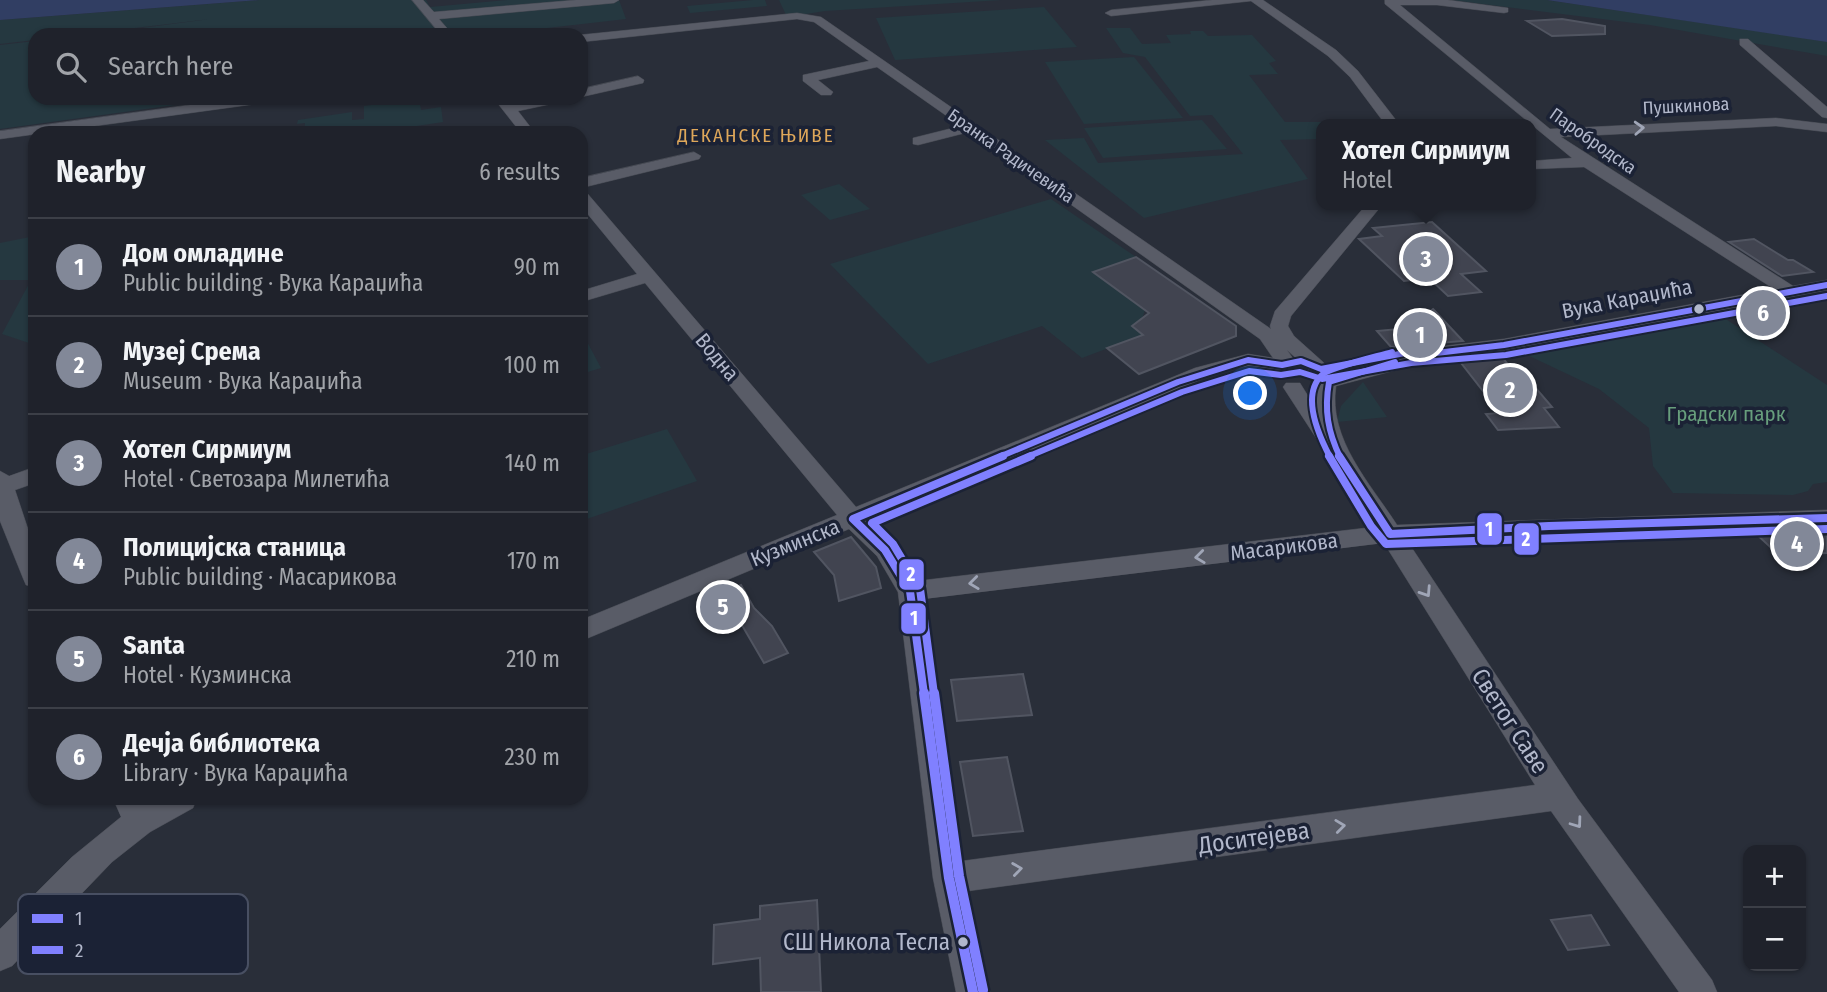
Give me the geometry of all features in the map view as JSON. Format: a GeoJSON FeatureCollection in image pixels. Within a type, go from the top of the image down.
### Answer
{"type":"FeatureCollection","features":[{"type":"Feature","properties":{"kind":"street"},"geometry":{"type":"LineString","coordinates":[[416,0],[441,28]]}},
{"type":"Feature","properties":{"kind":"street"},"geometry":{"type":"LineString","coordinates":[[430,16],[614,0]]}},
{"type":"Feature","properties":{"kind":"street"},"geometry":{"type":"LineString","coordinates":[[1111,13],[1246,0]]}},
{"type":"Feature","properties":{"kind":"street"},"geometry":{"type":"LineString","coordinates":[[1256,0],[1332,53],[1354,74],[1388,119]]}},
{"type":"Feature","properties":{"kind":"street","name":"Паробродска"},"geometry":{"type":"LineString","coordinates":[[1504,10],[1437,2],[1389,2],[1530,119]]}},
{"type":"Feature","properties":{"kind":"street","name":"Бранка Радичевића"},"geometry":{"type":"LineString","coordinates":[[588,37],[809,16],[821,20],[1213,297],[1273,330],[1286,374]]}},
{"type":"Feature","properties":{"kind":"street"},"geometry":{"type":"LineString","coordinates":[[1744,42],[1827,114]]}},
{"type":"Feature","properties":{"kind":"street"},"geometry":{"type":"LineString","coordinates":[[826,92],[808,78],[879,63]]}},
{"type":"Feature","properties":{"kind":"street"},"geometry":{"type":"LineString","coordinates":[[588,91],[638,80]]}},
{"type":"Feature","properties":{"kind":"street"},"geometry":{"type":"LineString","coordinates":[[66,126],[219,105]]}},
{"type":"Feature","properties":{"kind":"street"},"geometry":{"type":"LineString","coordinates":[[506,105],[522,126]]}},
{"type":"Feature","properties":{"kind":"street","name":"Пушкинова"},"geometry":{"type":"LineString","coordinates":[[1547,133],[1776,122],[1827,128]]}},
{"type":"Feature","properties":{"kind":"street","name":"Паробродска"},"geometry":{"type":"LineString","coordinates":[[1536,124],[1587,162],[1790,292]]}},
{"type":"Feature","properties":{"kind":"street"},"geometry":{"type":"LineString","coordinates":[[918,141],[971,128]]}},
{"type":"Feature","properties":{"kind":"street"},"geometry":{"type":"LineString","coordinates":[[0,135],[28,131]]}},
{"type":"Feature","properties":{"kind":"street"},"geometry":{"type":"LineString","coordinates":[[588,181],[694,156]]}},
{"type":"Feature","properties":{"kind":"street"},"geometry":{"type":"LineString","coordinates":[[1536,165],[1587,162]]}},
{"type":"Feature","properties":{"kind":"street","name":"Водна"},"geometry":{"type":"LineString","coordinates":[[588,204],[853,519],[884,550],[910,592]]}},
{"type":"Feature","properties":{"kind":"street","name":"Кузминска"},"geometry":{"type":"LineString","coordinates":[[588,628],[1168,386],[1255,353],[1294,297],[1370,210]]}},
{"type":"Feature","properties":{"kind":"street"},"geometry":{"type":"LineString","coordinates":[[588,294],[649,276]]}},
{"type":"Feature","properties":{"kind":"street","name":"Вука Караџића"},"geometry":{"type":"LineString","coordinates":[[1323,376],[1436,353],[1504,345],[1827,285]]}},
{"type":"Feature","properties":{"kind":"street"},"geometry":{"type":"LineString","coordinates":[[1273,330],[1286,339],[1323,376]]}},
{"type":"Feature","properties":{"kind":"street"},"geometry":{"type":"LineString","coordinates":[[1286,374],[1301,361],[1323,376]]}},
{"type":"Feature","properties":{"kind":"street"},"geometry":{"type":"LineString","coordinates":[[1221,367],[1286,374],[1310,391],[1323,376]]}},
{"type":"Feature","properties":{"kind":"street","name":"Светог Саве"},"geometry":{"type":"LineString","coordinates":[[1286,374],[1310,416],[1332,442],[1559,796],[1700,992]]}},
{"type":"Feature","properties":{"kind":"street","name":"Светог Саве"},"geometry":{"type":"LineString","coordinates":[[1323,376],[1323,405],[1332,442]]}},
{"type":"Feature","properties":{"kind":"street"},"geometry":{"type":"LineString","coordinates":[[28,477],[1,483],[7,532],[28,566]]}},
{"type":"Feature","properties":{"kind":"street","name":"Масарикова"},"geometry":{"type":"LineString","coordinates":[[910,592],[1390,534],[1549,526],[1827,518]]}},
{"type":"Feature","properties":{"kind":"street"},"geometry":{"type":"LineString","coordinates":[[910,592],[950,878],[973,992]]}},
{"type":"Feature","properties":{"kind":"street","name":"Доситејева"},"geometry":{"type":"LineString","coordinates":[[950,878],[1559,796]]}},
{"type":"Feature","properties":{"kind":"street"},"geometry":{"type":"LineString","coordinates":[[56,894],[133,810],[153,805]]}},
{"type":"Feature","properties":{"kind":"street"},"geometry":{"type":"LineString","coordinates":[[0,954],[18,935]]}},
{"type":"Feature","properties":{"kind":"green space"},"geometry":{"type":"Polygon","coordinates":[[[259,0],[426,0],[430,7],[507,0],[619,0],[626,19],[547,28],[141,28],[210,19],[135,28],[28,28],[28,41],[0,44],[0,20],[259,0]]]}},
{"type":"Feature","properties":{"kind":"green space"},"geometry":{"type":"Polygon","coordinates":[[[765,0],[767,6],[690,13],[687,6],[765,0]]]}},
{"type":"Feature","properties":{"kind":"green space"},"geometry":{"type":"Polygon","coordinates":[[[779,0],[1002,0],[825,11],[787,17],[779,0]]]}},
{"type":"Feature","properties":{"kind":"green space"},"geometry":{"type":"Polygon","coordinates":[[[1451,0],[1547,0],[1797,37],[1827,42],[1827,56],[1650,25],[1451,0]]]}},
{"type":"Feature","properties":{"kind":"green space"},"geometry":{"type":"Polygon","coordinates":[[[1044,7],[1077,47],[895,60],[876,18],[1044,7]]]}},
{"type":"Feature","properties":{"kind":"green space"},"geometry":{"type":"Polygon","coordinates":[[[1106,28],[1130,28],[1142,44],[1171,43],[1166,35],[1191,34],[1190,31],[1203,31],[1208,36],[1252,35],[1276,61],[1269,63],[1278,74],[1249,75],[1285,122],[1316,122],[1316,139],[1280,140],[1308,179],[1144,218],[1045,140],[1084,138],[1098,163],[1243,154],[1212,115],[1190,116],[1145,57],[1123,53],[1106,28]]]}},
{"type":"Feature","properties":{"kind":"green space"},"geometry":{"type":"Polygon","coordinates":[[[28,42],[28,105],[175,105],[0,129],[0,45],[28,42]]]}},
{"type":"Feature","properties":{"kind":"green space"},"geometry":{"type":"Polygon","coordinates":[[[1134,57],[1183,118],[1084,124],[1045,62],[1134,57]]]}},
{"type":"Feature","properties":{"kind":"green space"},"geometry":{"type":"Polygon","coordinates":[[[420,105],[421,110],[441,107],[443,122],[417,126],[297,124],[298,120],[352,112],[352,120],[364,119],[364,106],[420,105]]]}},
{"type":"Feature","properties":{"kind":"green space"},"geometry":{"type":"Polygon","coordinates":[[[1202,120],[1227,149],[1103,158],[1084,128],[1202,120]]]}},
{"type":"Feature","properties":{"kind":"green space"},"geometry":{"type":"Polygon","coordinates":[[[839,184],[870,209],[830,220],[801,195],[839,184]]]}},
{"type":"Feature","properties":{"kind":"green space"},"geometry":{"type":"Polygon","coordinates":[[[1051,199],[1136,257],[1094,272],[1145,310],[1142,319],[1132,326],[1143,335],[1082,358],[1042,326],[928,364],[830,264],[1051,199]]]}},
{"type":"Feature","properties":{"kind":"green space"},"geometry":{"type":"Polygon","coordinates":[[[28,237],[28,280],[0,280],[0,243],[28,237]]]}},
{"type":"Feature","properties":{"kind":"green space"},"geometry":{"type":"Polygon","coordinates":[[[28,286],[28,343],[2,334],[28,286]]]}},
{"type":"Feature","properties":{"kind":"green space","name":"Градски парк"},"geometry":{"type":"Polygon","coordinates":[[[1721,316],[1827,385],[1827,482],[1813,484],[1808,491],[1793,495],[1673,493],[1653,466],[1649,428],[1599,389],[1523,353],[1721,316]]]}},
{"type":"Feature","properties":{"kind":"green space"},"geometry":{"type":"Polygon","coordinates":[[[588,344],[601,368],[588,372],[588,344]]]}},
{"type":"Feature","properties":{"kind":"green space"},"geometry":{"type":"Polygon","coordinates":[[[1363,382],[1387,417],[1337,422],[1341,406],[1363,382]]]}},
{"type":"Feature","properties":{"kind":"green space"},"geometry":{"type":"Polygon","coordinates":[[[667,429],[697,481],[588,519],[588,453],[667,429]]]}},
{"type":"Feature","properties":{"kind":"water"},"geometry":{"type":"Polygon","coordinates":[[[0,0],[259,0],[0,20],[0,0]]]}},
{"type":"Feature","properties":{"kind":"water"},"geometry":{"type":"Polygon","coordinates":[[[1547,0],[1827,0],[1827,42],[1547,0]]]}},
{"type":"Feature","properties":{"kind":"building"},"geometry":{"type":"Polygon","coordinates":[[[1562,19],[1605,26],[1605,34],[1552,36],[1527,21],[1562,19]]]}},
{"type":"Feature","properties":{"kind":"building"},"geometry":{"type":"Polygon","coordinates":[[[1432,222],[1486,271],[1461,274],[1481,292],[1448,296],[1429,278],[1404,281],[1359,239],[1382,236],[1373,228],[1432,222]]]}},
{"type":"Feature","properties":{"kind":"building"},"geometry":{"type":"Polygon","coordinates":[[[1754,239],[1813,272],[1782,276],[1729,242],[1754,239]]]}},
{"type":"Feature","properties":{"kind":"building"},"geometry":{"type":"Polygon","coordinates":[[[1136,257],[1236,326],[1236,336],[1139,374],[1107,348],[1143,335],[1132,326],[1149,313],[1093,272],[1136,257]]]}},
{"type":"Feature","properties":{"kind":"building"},"geometry":{"type":"Polygon","coordinates":[[[1433,309],[1463,341],[1391,347],[1377,331],[1431,326],[1424,316],[1433,309]]]}},
{"type":"Feature","properties":{"kind":"building"},"geometry":{"type":"Polygon","coordinates":[[[1502,357],[1514,372],[1522,372],[1552,407],[1544,408],[1559,427],[1498,430],[1486,414],[1500,413],[1458,359],[1502,357]]]}},
{"type":"Feature","properties":{"kind":"building"},"geometry":{"type":"Polygon","coordinates":[[[1827,530],[1827,553],[1780,556],[1754,532],[1827,530]]]}},
{"type":"Feature","properties":{"kind":"building"},"geometry":{"type":"Polygon","coordinates":[[[851,537],[876,567],[881,588],[839,601],[834,575],[814,552],[851,537]]]}},
{"type":"Feature","properties":{"kind":"building"},"geometry":{"type":"Polygon","coordinates":[[[741,585],[754,608],[772,626],[788,653],[764,663],[736,615],[718,623],[705,599],[741,585]]]}},
{"type":"Feature","properties":{"kind":"building"},"geometry":{"type":"Polygon","coordinates":[[[1023,674],[1032,715],[957,721],[951,680],[1023,674]]]}},
{"type":"Feature","properties":{"kind":"building"},"geometry":{"type":"Polygon","coordinates":[[[1007,757],[1023,831],[973,836],[960,762],[1007,757]]]}},
{"type":"Feature","properties":{"kind":"building"},"geometry":{"type":"Polygon","coordinates":[[[817,900],[821,992],[761,992],[760,958],[713,964],[714,925],[760,919],[760,906],[817,900]]]}},
{"type":"Feature","properties":{"kind":"building"},"geometry":{"type":"Polygon","coordinates":[[[1591,915],[1609,945],[1568,950],[1551,920],[1591,915]]]}},
{"type":"Feature","properties":{"kind":"transit line","name":"1"},"geometry":{"type":"LineString","coordinates":[[973,992],[949,878],[910,591],[885,550],[853,519],[1178,382],[1248,360],[1282,365],[1301,361],[1321,369],[1410,352],[1436,353],[1504,345],[1827,285]]}},
{"type":"Feature","properties":{"kind":"transit line","name":"2"},"geometry":{"type":"LineString","coordinates":[[983,990],[959,876],[920,589],[893,544],[872,523],[1182,392],[1249,371],[1281,375],[1300,372],[1322,379],[1411,363],[1506,355],[1827,296]]}},
{"type":"Feature","properties":{"kind":"transit line","name":"2"},"geometry":{"type":"LineString","coordinates":[[1392,352],[1324,373],[1315,387],[1313,404],[1316,424],[1333,465],[1374,530],[1386,544],[1827,529]]}},
{"type":"Feature","properties":{"kind":"transit line","name":"1"},"geometry":{"type":"LineString","coordinates":[[1395,362],[1329,382],[1325,402],[1327,422],[1342,462],[1390,534],[1549,526],[1827,518]]}},
{"type":"Feature","properties":{"kind":"place","name":"Хотел Сирмиум"},"geometry":{"type":"Point","coordinates":[1426,259]}},
{"type":"Feature","properties":{"kind":"place","name":"Дечја библиотека"},"geometry":{"type":"Point","coordinates":[1763,313]}},
{"type":"Feature","properties":{"kind":"place","name":"Дом омладине"},"geometry":{"type":"Point","coordinates":[1420,335]}},
{"type":"Feature","properties":{"kind":"place","name":"Музеј Срема"},"geometry":{"type":"Point","coordinates":[1510,390]}},
{"type":"Feature","properties":{"kind":"place","name":"Полицијска станица"},"geometry":{"type":"Point","coordinates":[1797,544]}},
{"type":"Feature","properties":{"kind":"place","name":"Santa"},"geometry":{"type":"Point","coordinates":[723,607]}},
{"type":"Feature","properties":{"kind":"place","name":"СШ Никола Тесла"},"geometry":{"type":"Point","coordinates":[963,942]}},
{"type":"Feature","properties":{"kind":"district","name":"ДЕКАНСКЕ ЊИВЕ"},"geometry":{"type":"Point","coordinates":[756,135]}}]}
